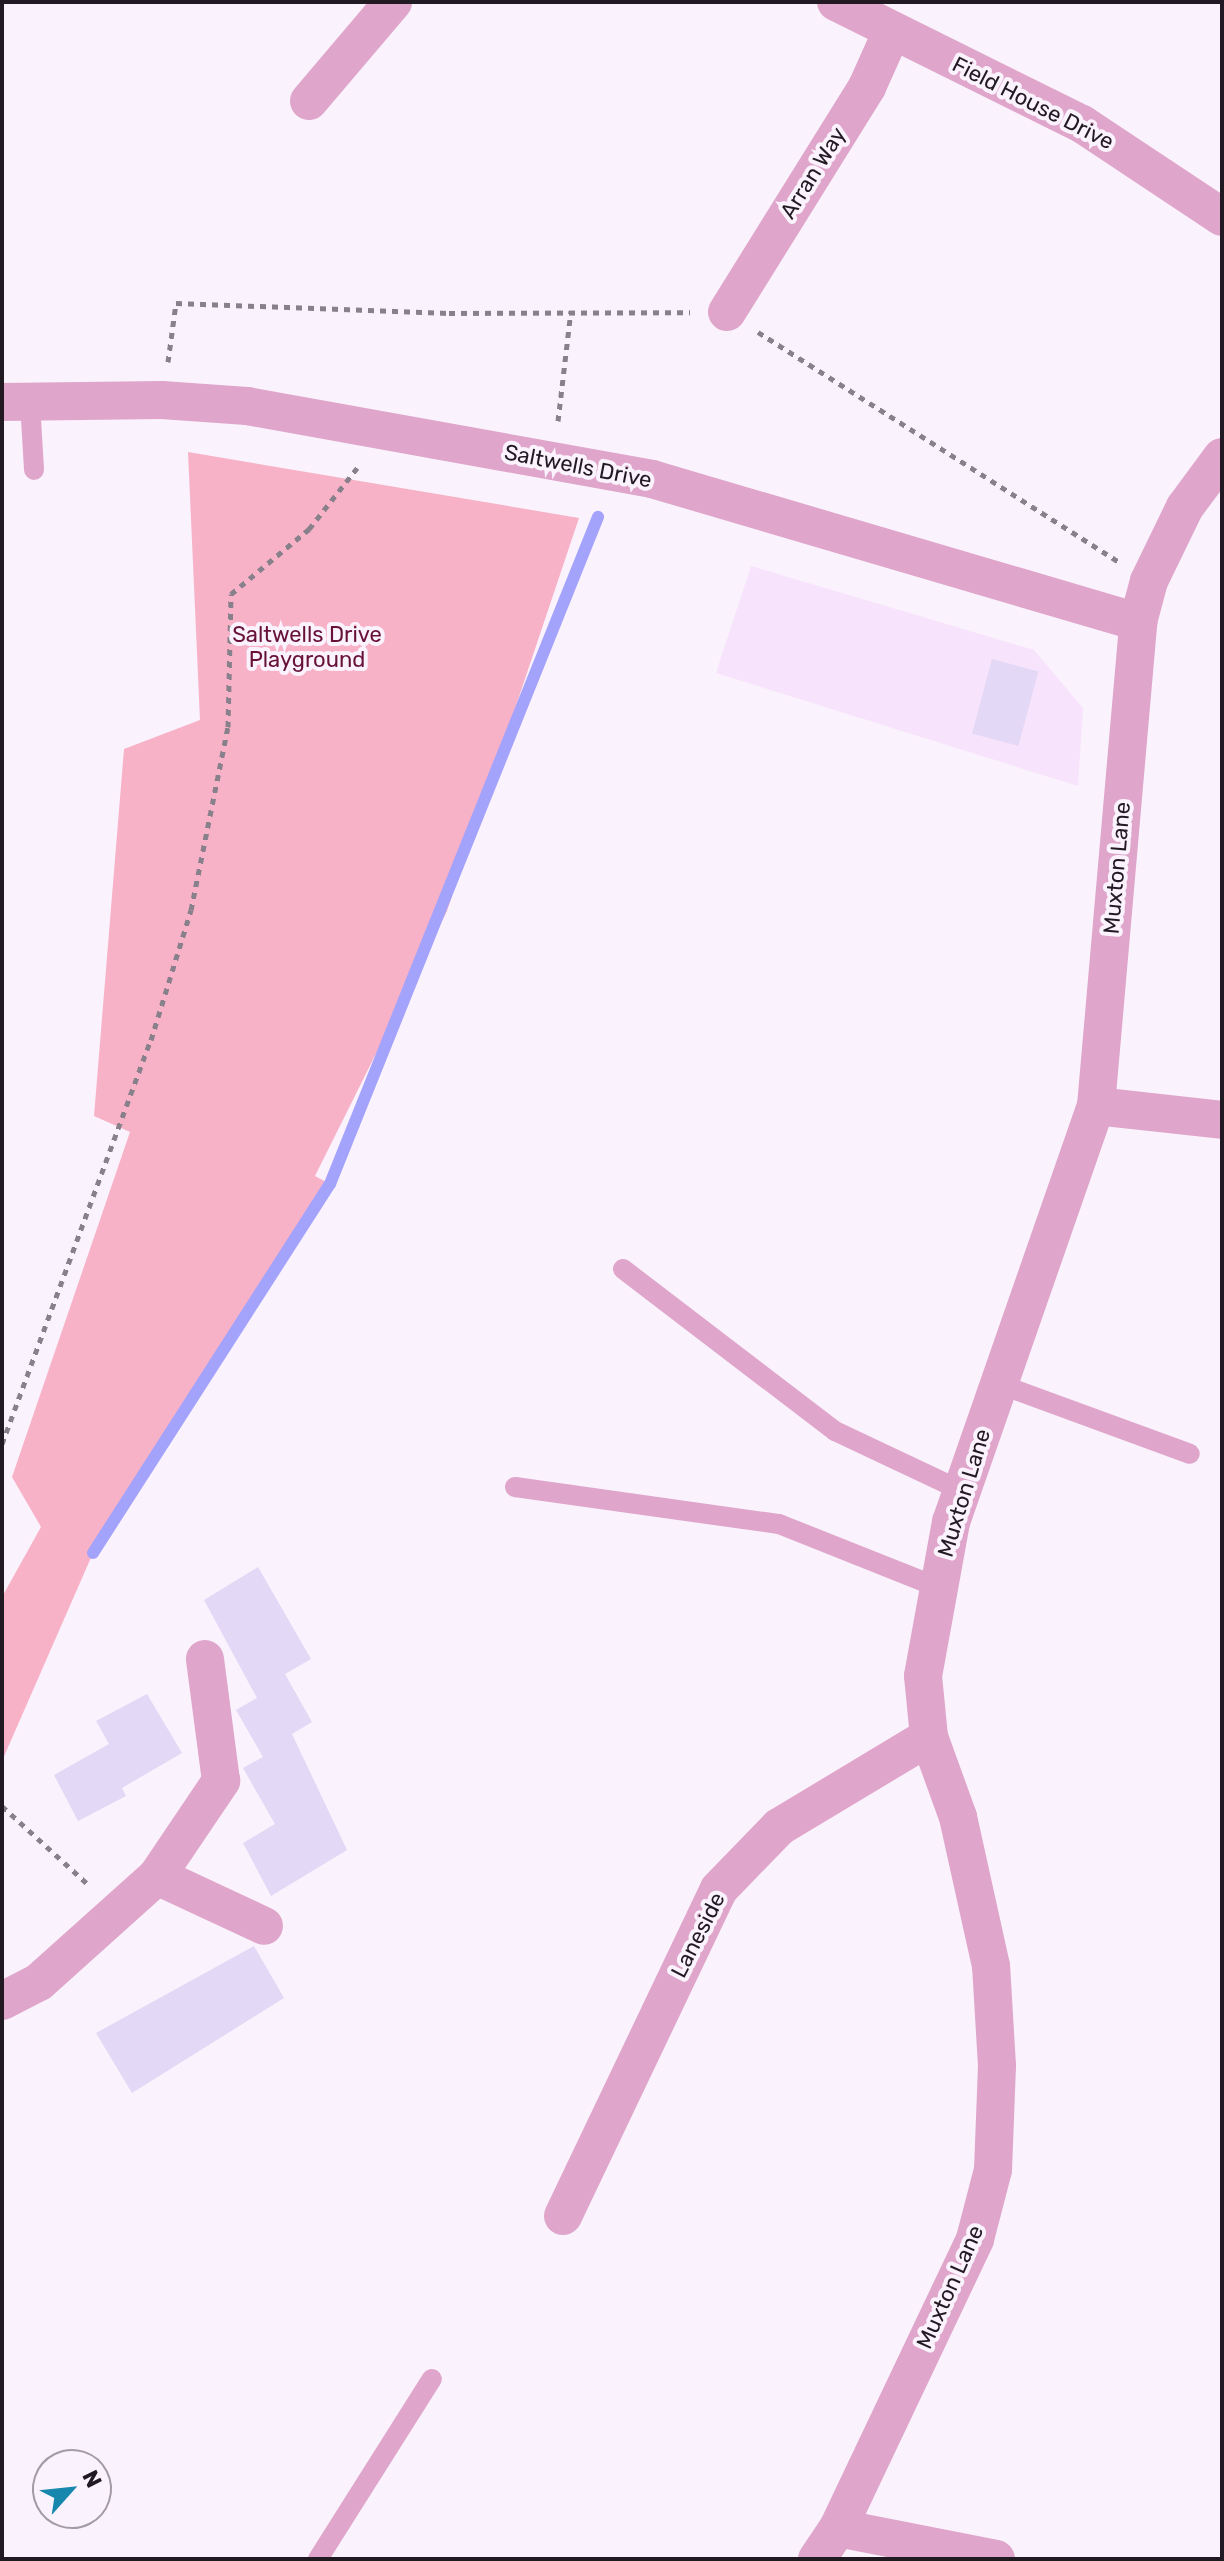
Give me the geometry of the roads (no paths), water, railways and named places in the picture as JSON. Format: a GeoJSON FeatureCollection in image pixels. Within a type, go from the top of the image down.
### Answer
{"type":"FeatureCollection","features":[{"type":"Feature","properties":{"kind":"street"},"geometry":{"type":"LineString","coordinates":[[309,101],[393,2]]}},
{"type":"Feature","properties":{"kind":"street","name":"Field House Drive"},"geometry":{"type":"LineString","coordinates":[[836,2],[1082,124],[1222,217]]}},
{"type":"Feature","properties":{"kind":"street","name":"Arran Way"},"geometry":{"type":"LineString","coordinates":[[727,312],[867,87],[892,31]]}},
{"type":"Feature","properties":{"kind":"street","name":"Saltwells Drive"},"geometry":{"type":"LineString","coordinates":[[16,402],[162,400],[247,406],[652,479],[1138,622]]}},
{"type":"Feature","properties":{"kind":"street","name":"Muxton Lane"},"geometry":{"type":"LineString","coordinates":[[817,2559],[838,2528],[975,2239],[993,2170],[997,2066],[991,1966],[958,1817],[929,1737],[923,1676],[937,1587],[962,1491],[1096,1106],[1138,622],[1149,581],[1185,507],[1222,457]]}},
{"type":"Feature","properties":{"kind":"street"},"geometry":{"type":"LineString","coordinates":[[1096,1106],[1222,1120]]}},
{"type":"Feature","properties":{"kind":"street"},"geometry":{"type":"LineString","coordinates":[[2,2001],[39,1982],[157,1876],[221,1781],[205,1659]]}},
{"type":"Feature","properties":{"kind":"street","name":"Laneside"},"geometry":{"type":"LineString","coordinates":[[563,2216],[719,1889],[779,1827],[929,1737]]}},
{"type":"Feature","properties":{"kind":"street"},"geometry":{"type":"LineString","coordinates":[[157,1876],[264,1926]]}},
{"type":"Feature","properties":{"kind":"street"},"geometry":{"type":"LineString","coordinates":[[838,2528],[996,2559]]}},
{"type":"Feature","properties":{"kind":"lane"},"geometry":{"type":"LineString","coordinates":[[16,402],[34,470]]}},
{"type":"Feature","properties":{"kind":"lane"},"geometry":{"type":"LineString","coordinates":[[623,1269],[835,1431],[962,1491]]}},
{"type":"Feature","properties":{"kind":"lane"},"geometry":{"type":"LineString","coordinates":[[999,1384],[1190,1454]]}},
{"type":"Feature","properties":{"kind":"lane"},"geometry":{"type":"LineString","coordinates":[[515,1487],[779,1524],[937,1587]]}},
{"type":"Feature","properties":{"kind":"lane"},"geometry":{"type":"LineString","coordinates":[[318,2559],[432,2379]]}},
{"type":"Feature","properties":{"kind":"waterway"},"geometry":{"type":"LineString","coordinates":[[93,1553],[330,1184],[598,517]]}},
{"type":"Feature","properties":{"kind":"park label","name":"Saltwells Drive Playground"},"geometry":{"type":"Point","coordinates":[307,646]}}]}
